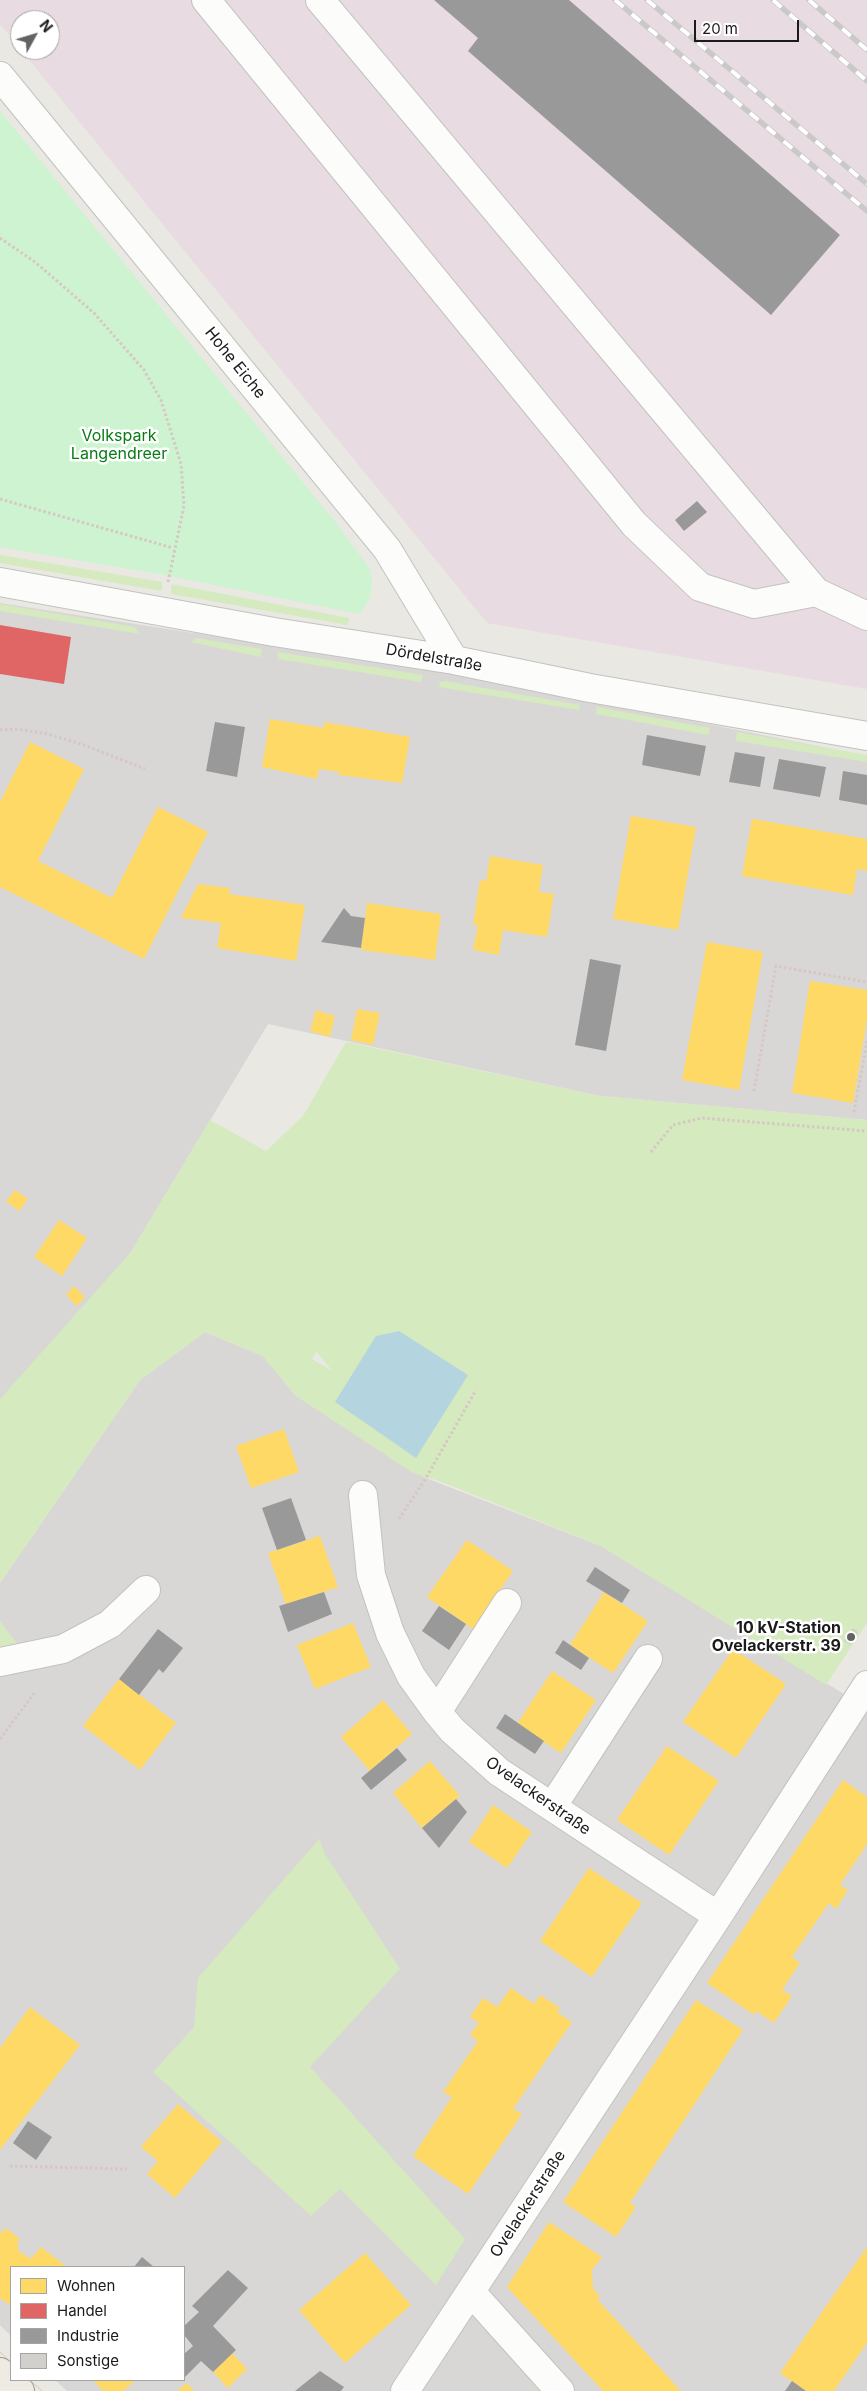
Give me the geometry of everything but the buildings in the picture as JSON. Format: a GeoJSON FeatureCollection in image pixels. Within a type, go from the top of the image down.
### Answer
{"type":"FeatureCollection","features":[{"type":"Feature","properties":{"kind":"main road"},"geometry":{"type":"LineString","coordinates":[[0,2372],[20,2391]]}},
{"type":"Feature","properties":{"kind":"street"},"geometry":{"type":"LineString","coordinates":[[206,0],[634,524],[700,587],[754,604],[816,592]]}},
{"type":"Feature","properties":{"kind":"street"},"geometry":{"type":"LineString","coordinates":[[320,0],[816,592],[867,616]]}},
{"type":"Feature","properties":{"kind":"street","name":"Hohe Eiche"},"geometry":{"type":"LineString","coordinates":[[0,76],[387,550],[454,660]]}},
{"type":"Feature","properties":{"kind":"street","name":"Dördelstraße"},"geometry":{"type":"LineString","coordinates":[[0,582],[274,632],[454,660],[590,688],[867,736]]}},
{"type":"Feature","properties":{"kind":"street","name":"Ovelackerstraße"},"geometry":{"type":"LineString","coordinates":[[363,1495],[371,1576],[390,1633],[411,1676],[452,1730],[499,1772],[718,1916]]}},
{"type":"Feature","properties":{"kind":"street"},"geometry":{"type":"LineString","coordinates":[[0,1662],[63,1649],[110,1624],[146,1590]]}},
{"type":"Feature","properties":{"kind":"street"},"geometry":{"type":"LineString","coordinates":[[437,1712],[507,1602]]}},
{"type":"Feature","properties":{"kind":"street"},"geometry":{"type":"LineString","coordinates":[[552,1807],[648,1659]]}},
{"type":"Feature","properties":{"kind":"street","name":"Ovelackerstraße"},"geometry":{"type":"LineString","coordinates":[[405,2391],[718,1916],[867,1684]]}},
{"type":"Feature","properties":{"kind":"street"},"geometry":{"type":"LineString","coordinates":[[471,2292],[560,2391]]}},
{"type":"Feature","properties":{"kind":"path"},"geometry":{"type":"LineString","coordinates":[[0,238],[35,262],[94,314],[144,370],[160,400],[181,464],[184,506],[173,548],[0,499]]}},
{"type":"Feature","properties":{"kind":"path"},"geometry":{"type":"LineString","coordinates":[[0,730],[16,729],[48,734],[84,745],[145,769]]}},
{"type":"Feature","properties":{"kind":"path"},"geometry":{"type":"LineString","coordinates":[[754,1092],[776,966],[867,982]]}},
{"type":"Feature","properties":{"kind":"path"},"geometry":{"type":"LineString","coordinates":[[854,1112],[867,1041]]}},
{"type":"Feature","properties":{"kind":"path"},"geometry":{"type":"LineString","coordinates":[[651,1152],[673,1125],[701,1118],[867,1130]]}},
{"type":"Feature","properties":{"kind":"path"},"geometry":{"type":"LineString","coordinates":[[426,1478],[476,1390]]}},
{"type":"Feature","properties":{"kind":"path"},"geometry":{"type":"LineString","coordinates":[[0,1739],[35,1692]]}},
{"type":"Feature","properties":{"kind":"path"},"geometry":{"type":"LineString","coordinates":[[10,2166],[127,2169]]}},
{"type":"Feature","properties":{"kind":"shaded area"},"geometry":{"type":"Polygon","coordinates":[[[0,0],[867,0],[867,689],[487,623],[29,60],[60,60],[60,10],[10,10],[10,36],[0,24],[0,0]]]}},
{"type":"Feature","properties":{"kind":"shaded area"},"geometry":{"type":"Polygon","coordinates":[[[0,603],[464,675],[867,756],[867,1120],[600,1096],[268,1024],[131,1252],[0,1404],[0,603]]]}},
{"type":"Feature","properties":{"kind":"shaded area"},"geometry":{"type":"Polygon","coordinates":[[[205,1332],[263,1356],[296,1396],[426,1478],[601,1546],[867,1708],[867,2391],[67,2391],[56,2381],[185,2381],[185,2266],[10,2266],[10,2335],[0,2325],[0,1583],[140,1380],[205,1332]]]}},
{"type":"Feature","properties":{"kind":"green space","name":"Volkspark Langendreer"},"geometry":{"type":"Polygon","coordinates":[[[0,111],[337,524],[370,569],[372,581],[370,598],[360,614],[164,575],[0,547],[0,111]]]}},
{"type":"Feature","properties":{"kind":"green space"},"geometry":{"type":"Polygon","coordinates":[[[0,555],[162,582],[162,591],[0,563],[0,555]]]}},
{"type":"Feature","properties":{"kind":"green space"},"geometry":{"type":"Polygon","coordinates":[[[171,584],[349,618],[348,625],[171,594],[171,584]]]}},
{"type":"Feature","properties":{"kind":"green space"},"geometry":{"type":"Polygon","coordinates":[[[0,604],[135,627],[140,634],[0,611],[0,604]]]}},
{"type":"Feature","properties":{"kind":"green space"},"geometry":{"type":"Polygon","coordinates":[[[196,638],[262,649],[261,657],[191,642],[196,638]]]}},
{"type":"Feature","properties":{"kind":"green space"},"geometry":{"type":"Polygon","coordinates":[[[278,652],[423,675],[421,682],[278,659],[278,652]]]}},
{"type":"Feature","properties":{"kind":"green space"},"geometry":{"type":"Polygon","coordinates":[[[445,681],[580,705],[579,710],[439,687],[440,682],[445,681]]]}},
{"type":"Feature","properties":{"kind":"green space"},"geometry":{"type":"Polygon","coordinates":[[[597,707],[710,728],[708,735],[596,714],[597,707]]]}},
{"type":"Feature","properties":{"kind":"green space"},"geometry":{"type":"Polygon","coordinates":[[[737,732],[867,755],[867,762],[736,741],[737,732]]]}},
{"type":"Feature","properties":{"kind":"green space"},"geometry":{"type":"Polygon","coordinates":[[[346,1042],[600,1096],[867,1120],[867,1623],[826,1685],[601,1546],[442,1482],[413,1473],[296,1396],[263,1356],[205,1332],[140,1380],[0,1583],[0,1399],[131,1252],[210,1120],[266,1151],[303,1116],[346,1042]],[[317,1352],[312,1359],[332,1371],[317,1352]]]}},
{"type":"Feature","properties":{"kind":"green space"},"geometry":{"type":"Polygon","coordinates":[[[0,1621],[19,1646],[0,1652],[0,1621]]]}},
{"type":"Feature","properties":{"kind":"green space"},"geometry":{"type":"Polygon","coordinates":[[[319,1839],[325,1854],[400,1969],[310,2067],[465,2239],[436,2285],[340,2189],[311,2216],[153,2072],[194,2027],[198,1978],[319,1839]]]}},
{"type":"Feature","properties":{"kind":"water"},"geometry":{"type":"Polygon","coordinates":[[[399,1331],[468,1375],[416,1458],[335,1402],[376,1336],[399,1331]]]}},
{"type":"Feature","properties":{"kind":"tram line"},"geometry":{"type":"LineString","coordinates":[[0,2352],[10,2361]]}},
{"type":"Feature","properties":{"kind":"tram line"},"geometry":{"type":"LineString","coordinates":[[31,2381],[42,2391]]}},
{"type":"Feature","properties":{"kind":"railway"},"geometry":{"type":"LineString","coordinates":[[615,0],[867,211]]}},
{"type":"Feature","properties":{"kind":"railway"},"geometry":{"type":"LineString","coordinates":[[647,0],[867,184]]}},
{"type":"Feature","properties":{"kind":"railway"},"geometry":{"type":"LineString","coordinates":[[773,0],[867,81]]}},
{"type":"Feature","properties":{"kind":"railway"},"geometry":{"type":"LineString","coordinates":[[809,0],[867,50]]}},
{"type":"Feature","properties":{"kind":"place","name":"10 kV-Station Ovelackerstr. 39"},"geometry":{"type":"Point","coordinates":[851,1637]}}]}
